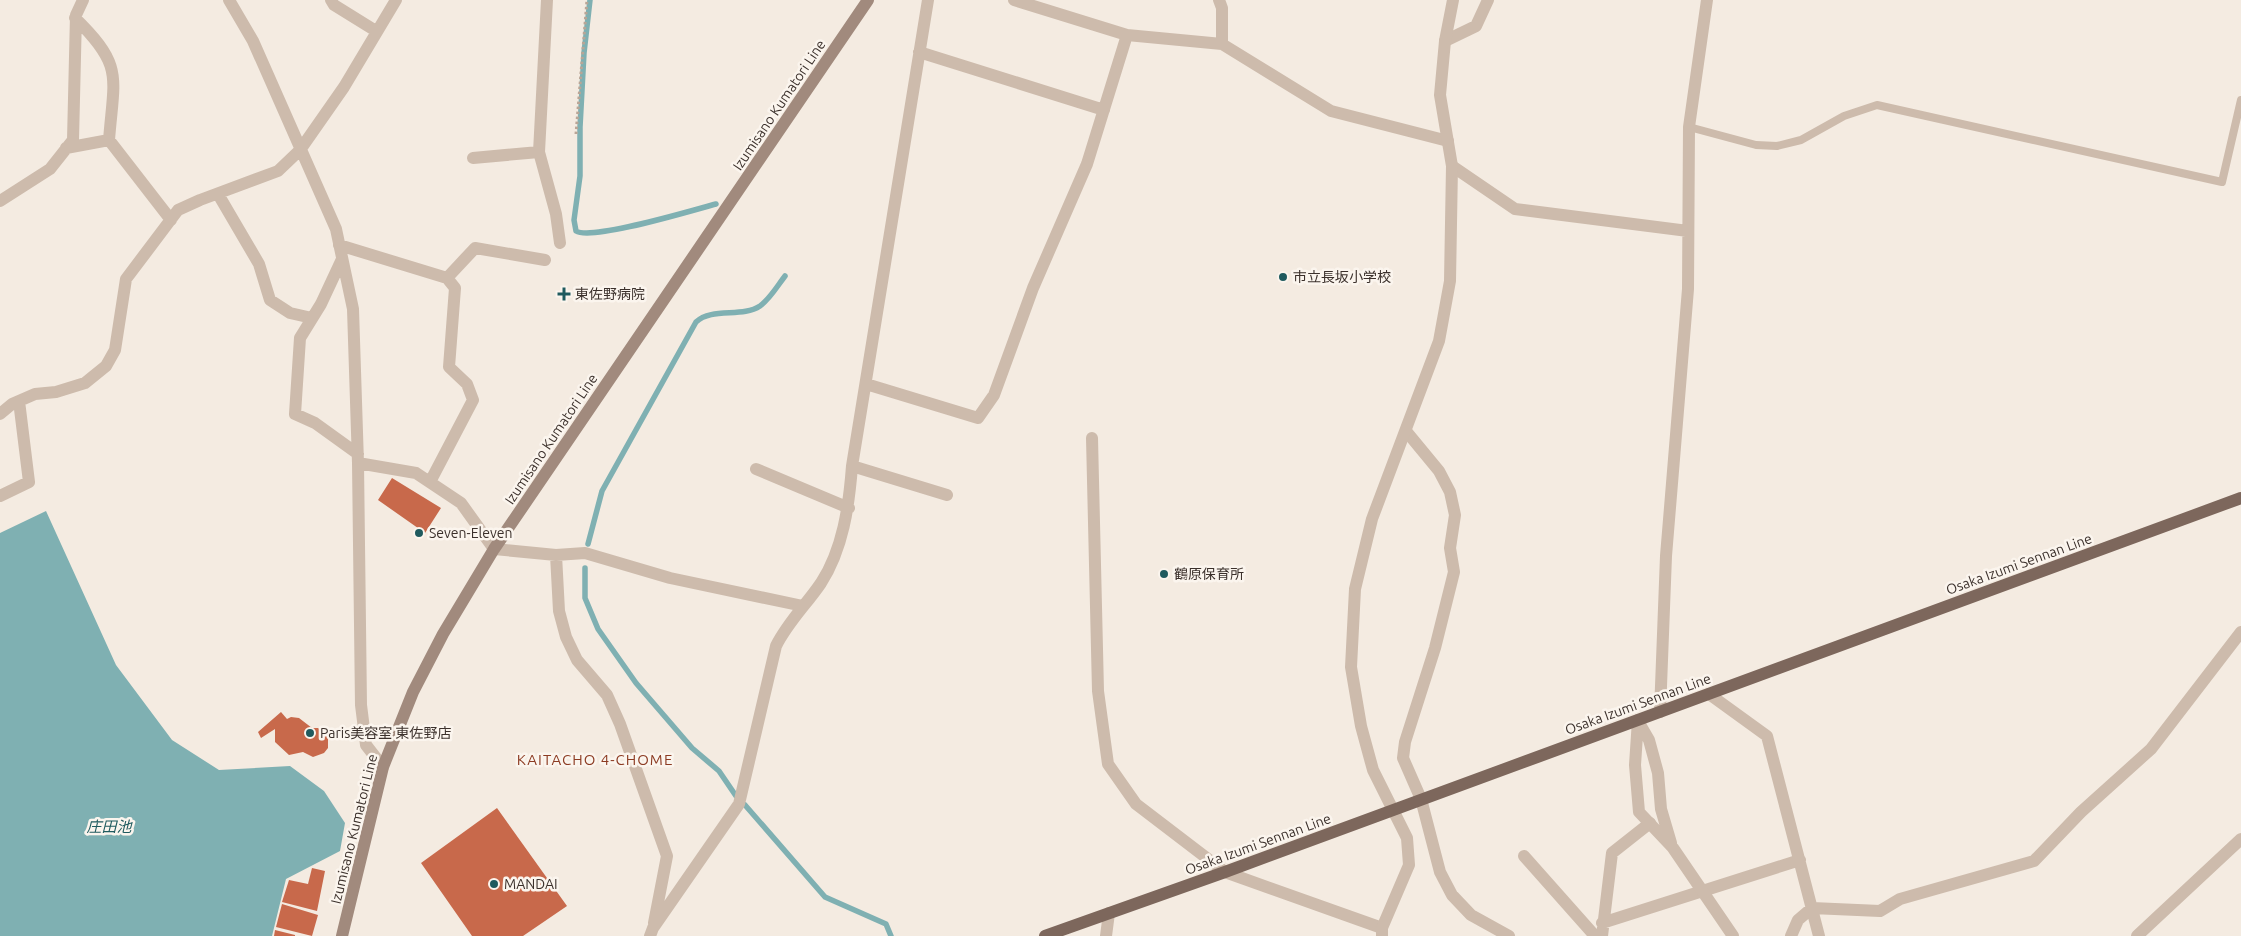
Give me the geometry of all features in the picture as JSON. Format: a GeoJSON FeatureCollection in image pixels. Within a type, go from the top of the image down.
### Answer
{"type":"FeatureCollection","features":[{"type":"Feature","properties":{"kind":"main road","name":"Izumisano Kumatori Line"},"geometry":{"type":"LineString","coordinates":[[342,936],[383,767],[413,692],[443,634],[494,549],[868,0]]}},
{"type":"Feature","properties":{"kind":"main road","name":"Osaka Izumi Sennan Line"},"geometry":{"type":"LineString","coordinates":[[1045,936],[1226,872],[2241,498]]}},
{"type":"Feature","properties":{"kind":"street"},"geometry":{"type":"LineString","coordinates":[[0,201],[50,169],[73,140],[76,18],[83,0]]}},
{"type":"Feature","properties":{"kind":"street"},"geometry":{"type":"LineString","coordinates":[[229,0],[254,41],[336,230],[353,309],[358,459],[361,705],[366,745],[383,767]]}},
{"type":"Feature","properties":{"kind":"street"},"geometry":{"type":"LineString","coordinates":[[239,0],[239,16]]}},
{"type":"Feature","properties":{"kind":"street"},"geometry":{"type":"LineString","coordinates":[[331,0],[334,5],[376,32]]}},
{"type":"Feature","properties":{"kind":"street"},"geometry":{"type":"LineString","coordinates":[[0,414],[19,401],[35,394],[56,392],[85,383],[106,366],[114,350],[126,279],[178,210],[278,172],[300,150],[344,87],[396,0]]}},
{"type":"Feature","properties":{"kind":"street"},"geometry":{"type":"LineString","coordinates":[[547,0],[539,152],[556,214],[560,243]]}},
{"type":"Feature","properties":{"kind":"street"},"geometry":{"type":"LineString","coordinates":[[652,932],[740,804],[776,646],[786,627],[830,568],[849,508],[852,466],[928,0]]}},
{"type":"Feature","properties":{"kind":"street"},"geometry":{"type":"LineString","coordinates":[[1014,0],[1126,35],[1222,44],[1331,111],[1448,141]]}},
{"type":"Feature","properties":{"kind":"street"},"geometry":{"type":"LineString","coordinates":[[1218,0],[1222,8],[1222,44]]}},
{"type":"Feature","properties":{"kind":"street"},"geometry":{"type":"LineString","coordinates":[[1092,438],[1098,691],[1108,764],[1136,804],[1226,872],[1382,932],[1410,865],[1407,838],[1373,770],[1360,726],[1351,667],[1355,589],[1372,519],[1439,341],[1450,281],[1452,166],[1440,95],[1445,41],[1453,0]]}},
{"type":"Feature","properties":{"kind":"street"},"geometry":{"type":"LineString","coordinates":[[1445,41],[1476,26],[1488,0]]}},
{"type":"Feature","properties":{"kind":"street"},"geometry":{"type":"LineString","coordinates":[[1660,712],[1666,556],[1688,289],[1689,127],[1707,0]]}},
{"type":"Feature","properties":{"kind":"street"},"geometry":{"type":"LineString","coordinates":[[76,18],[99,41],[108,55],[114,75],[109,140],[171,220]]}},
{"type":"Feature","properties":{"kind":"street"},"geometry":{"type":"LineString","coordinates":[[866,384],[978,418],[994,395],[1033,288],[1087,164],[1126,35]]}},
{"type":"Feature","properties":{"kind":"street"},"geometry":{"type":"LineString","coordinates":[[919,52],[1104,110]]}},
{"type":"Feature","properties":{"kind":"street"},"geometry":{"type":"LineString","coordinates":[[66,148],[109,140]]}},
{"type":"Feature","properties":{"kind":"street"},"geometry":{"type":"LineString","coordinates":[[473,158],[539,152]]}},
{"type":"Feature","properties":{"kind":"street"},"geometry":{"type":"LineString","coordinates":[[1452,166],[1515,209],[1688,231]]}},
{"type":"Feature","properties":{"kind":"street"},"geometry":{"type":"LineString","coordinates":[[218,194],[259,264],[270,300],[290,313],[312,318]]}},
{"type":"Feature","properties":{"kind":"street"},"geometry":{"type":"LineString","coordinates":[[339,245],[447,278],[455,288],[449,366],[467,384],[473,400],[430,482]]}},
{"type":"Feature","properties":{"kind":"street"},"geometry":{"type":"LineString","coordinates":[[447,278],[475,248],[545,260]]}},
{"type":"Feature","properties":{"kind":"street"},"geometry":{"type":"LineString","coordinates":[[342,259],[300,338],[295,414],[315,423],[358,459],[416,473],[461,503],[494,549],[556,555],[585,553],[670,578],[803,606]]}},
{"type":"Feature","properties":{"kind":"street"},"geometry":{"type":"LineString","coordinates":[[0,496],[29,482],[19,401]]}},
{"type":"Feature","properties":{"kind":"street"},"geometry":{"type":"LineString","coordinates":[[1406,431],[1439,471],[1450,492],[1455,515],[1450,548],[1454,572],[1435,648],[1405,742],[1403,758],[1420,800],[1440,872],[1452,895],[1471,915],[1509,936]]}},
{"type":"Feature","properties":{"kind":"street"},"geometry":{"type":"LineString","coordinates":[[852,466],[947,495]]}},
{"type":"Feature","properties":{"kind":"street"},"geometry":{"type":"LineString","coordinates":[[756,469],[849,508]]}},
{"type":"Feature","properties":{"kind":"street"},"geometry":{"type":"LineString","coordinates":[[556,555],[560,611],[566,637],[577,660],[611,702],[666,856],[652,932]]}},
{"type":"Feature","properties":{"kind":"street"},"geometry":{"type":"LineString","coordinates":[[1791,936],[1798,920],[1812,908],[1880,911],[1900,899],[2034,861],[2081,812],[2151,749],[2241,632]]}},
{"type":"Feature","properties":{"kind":"street"},"geometry":{"type":"LineString","coordinates":[[1709,694],[1767,736],[1819,936]]}},
{"type":"Feature","properties":{"kind":"street"},"geometry":{"type":"LineString","coordinates":[[1638,720],[1635,766],[1639,812],[1673,848],[1733,936]]}},
{"type":"Feature","properties":{"kind":"street"},"geometry":{"type":"LineString","coordinates":[[1638,720],[1649,740],[1656,765],[1661,809],[1673,848]]}},
{"type":"Feature","properties":{"kind":"street"},"geometry":{"type":"LineString","coordinates":[[1602,936],[1602,923],[1612,853],[1650,823]]}},
{"type":"Feature","properties":{"kind":"street"},"geometry":{"type":"LineString","coordinates":[[2137,936],[2241,839]]}},
{"type":"Feature","properties":{"kind":"street"},"geometry":{"type":"LineString","coordinates":[[1524,856],[1595,936]]}},
{"type":"Feature","properties":{"kind":"street"},"geometry":{"type":"LineString","coordinates":[[1602,923],[1800,860]]}},
{"type":"Feature","properties":{"kind":"street"},"geometry":{"type":"LineString","coordinates":[[1106,936],[1109,913]]}},
{"type":"Feature","properties":{"kind":"lane"},"geometry":{"type":"LineString","coordinates":[[1689,127],[1756,145],[1777,146],[1801,140],[1844,116],[1877,105],[2222,182],[2241,100]]}},
{"type":"Feature","properties":{"kind":"path"},"geometry":{"type":"LineString","coordinates":[[576,134],[581,52],[587,0]]}},
{"type":"Feature","properties":{"kind":"water","name":"庄田池"},"geometry":{"type":"Polygon","coordinates":[[[46,511],[116,665],[172,740],[219,770],[290,766],[324,791],[345,823],[340,851],[286,879],[272,936],[0,936],[0,533],[46,511]]]}},
{"type":"Feature","properties":{"kind":"building"},"geometry":{"type":"Polygon","coordinates":[[[392,478],[441,508],[425,533],[378,500],[392,478]]]}},
{"type":"Feature","properties":{"kind":"building"},"geometry":{"type":"Polygon","coordinates":[[[281,712],[287,719],[291,717],[299,718],[312,728],[318,728],[326,734],[328,748],[324,753],[313,757],[303,752],[289,755],[275,742],[275,729],[261,738],[258,732],[281,712]]]}},
{"type":"Feature","properties":{"kind":"building","name":"MANDAI"},"geometry":{"type":"Polygon","coordinates":[[[497,808],[567,906],[523,936],[472,936],[421,863],[497,808]]]}},
{"type":"Feature","properties":{"kind":"building"},"geometry":{"type":"Polygon","coordinates":[[[312,868],[325,871],[317,911],[282,902],[289,880],[308,884],[312,868]]]}},
{"type":"Feature","properties":{"kind":"building"},"geometry":{"type":"Polygon","coordinates":[[[282,904],[318,915],[312,936],[276,927],[282,904]]]}},
{"type":"Feature","properties":{"kind":"building"},"geometry":{"type":"Polygon","coordinates":[[[275,930],[295,935],[295,936],[274,936],[275,930]]]}},
{"type":"Feature","properties":{"kind":"waterway"},"geometry":{"type":"LineString","coordinates":[[590,0],[584,53],[580,127],[580,176],[574,220],[576,231],[586,233],[601,232],[666,218],[716,204]]}},
{"type":"Feature","properties":{"kind":"waterway"},"geometry":{"type":"LineString","coordinates":[[588,544],[602,491],[696,322],[710,315],[753,310],[764,303],[785,276]]}},
{"type":"Feature","properties":{"kind":"waterway"},"geometry":{"type":"LineString","coordinates":[[585,568],[585,598],[598,629],[636,683],[692,748],[719,771],[736,796]]}},
{"type":"Feature","properties":{"kind":"waterway"},"geometry":{"type":"LineString","coordinates":[[745,805],[825,897],[886,924],[891,936]]}},
{"type":"Feature","properties":{"kind":"place","name":"市立長坂小学校"},"geometry":{"type":"Point","coordinates":[1283,277]}},
{"type":"Feature","properties":{"kind":"place","name":"東佐野病院"},"geometry":{"type":"Point","coordinates":[564,294]}},
{"type":"Feature","properties":{"kind":"place","name":"Seven-Eleven"},"geometry":{"type":"Point","coordinates":[419,533]}},
{"type":"Feature","properties":{"kind":"place","name":"鶴原保育所"},"geometry":{"type":"Point","coordinates":[1164,574]}},
{"type":"Feature","properties":{"kind":"place","name":"Paris美容室 東佐野店"},"geometry":{"type":"Point","coordinates":[310,733]}},
{"type":"Feature","properties":{"kind":"place","name":"MANDAI"},"geometry":{"type":"Point","coordinates":[494,884]}},
{"type":"Feature","properties":{"kind":"district","name":"KAITACHO 4-CHOME"},"geometry":{"type":"Point","coordinates":[595,760]}}]}
